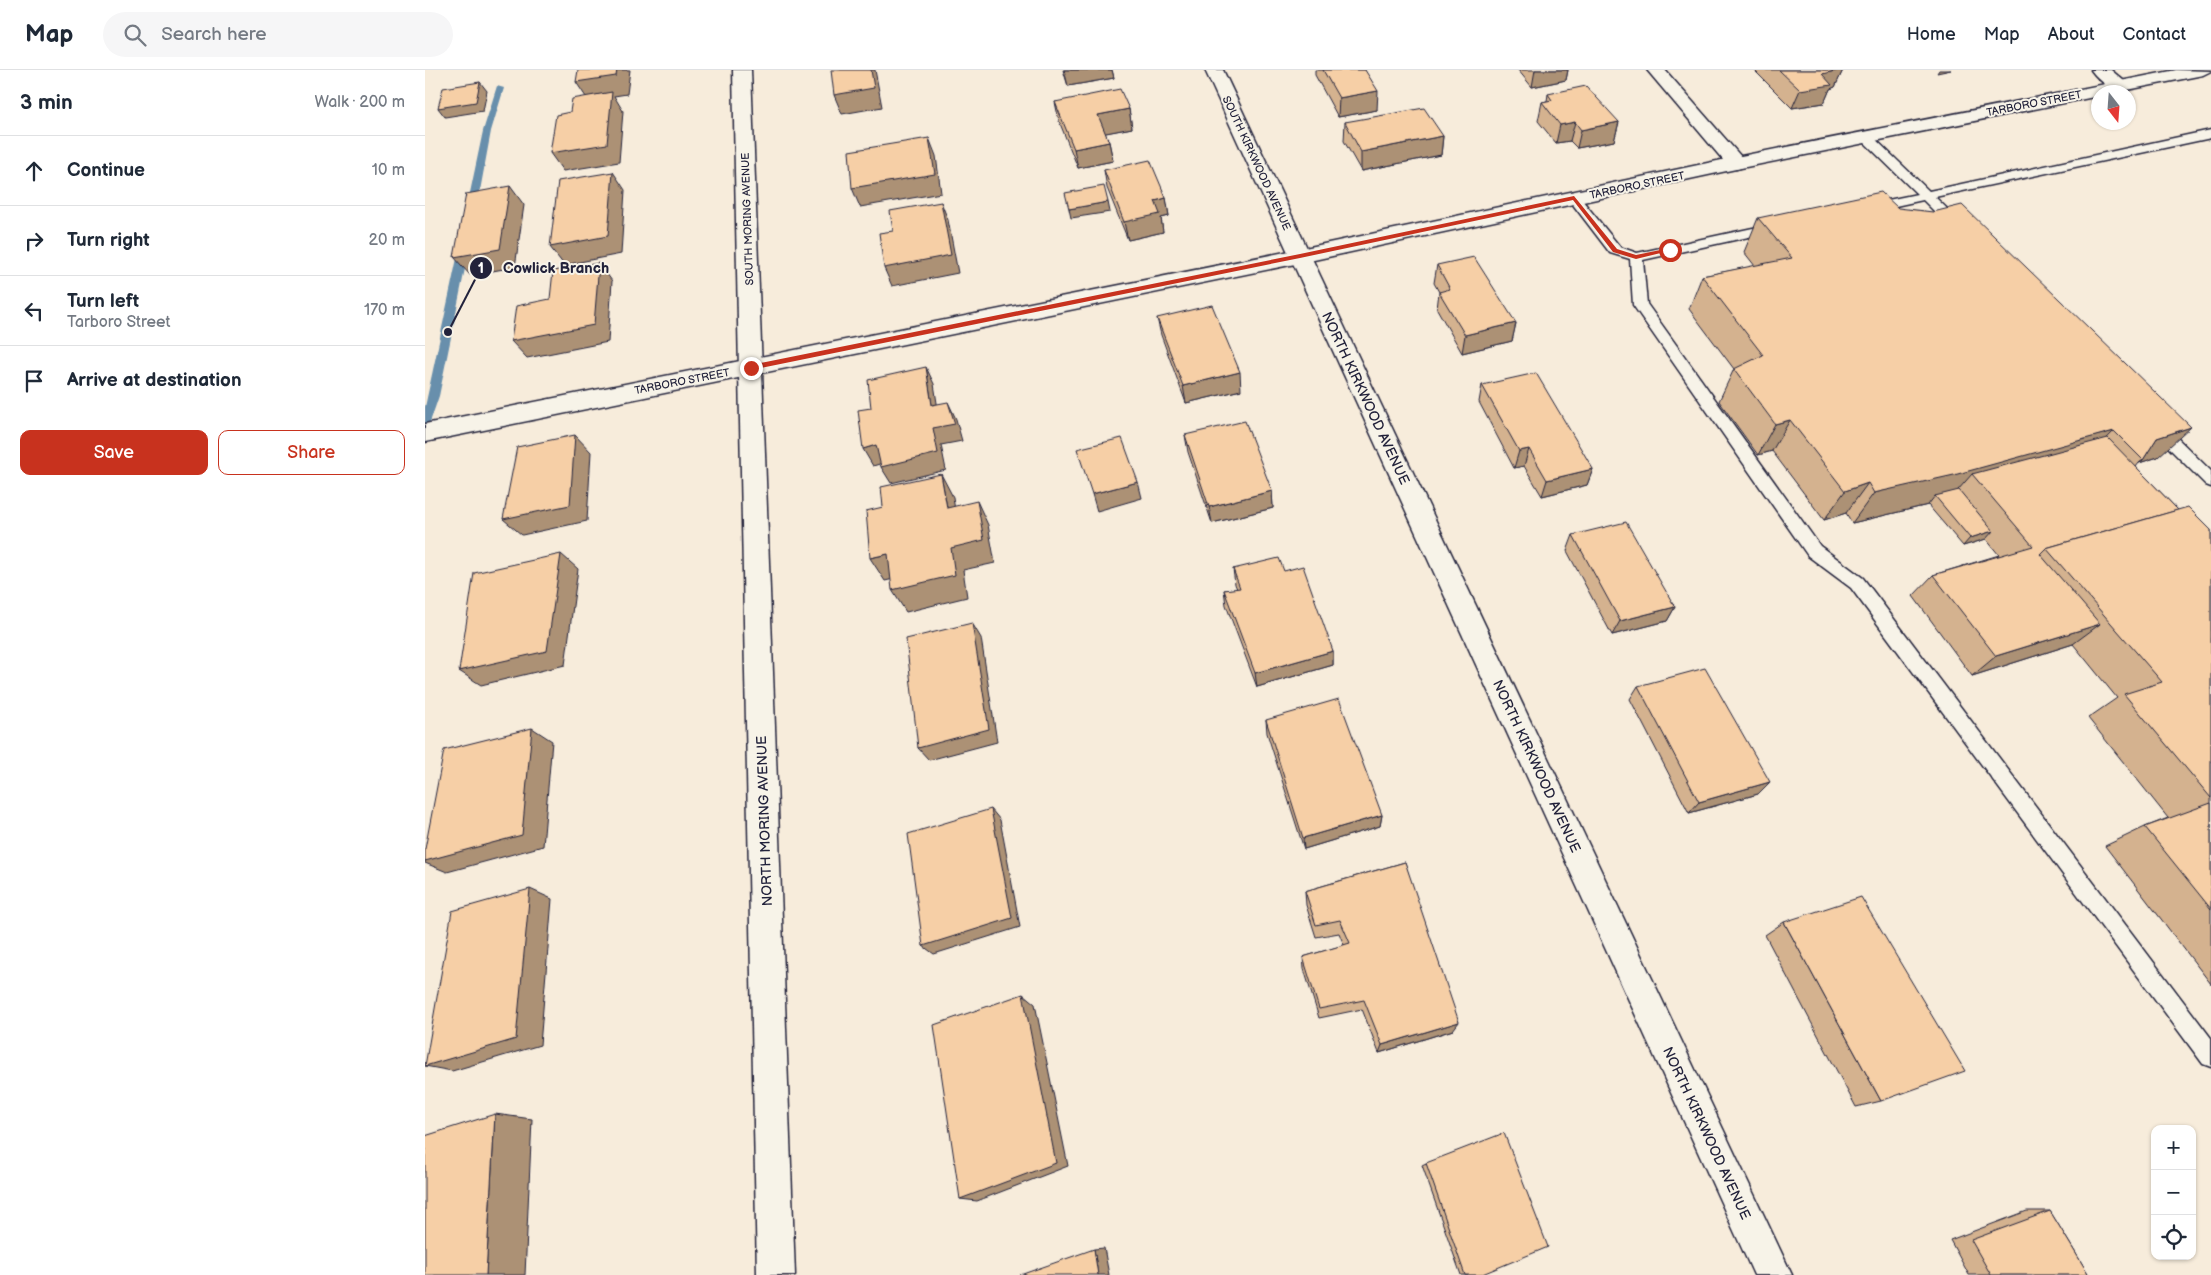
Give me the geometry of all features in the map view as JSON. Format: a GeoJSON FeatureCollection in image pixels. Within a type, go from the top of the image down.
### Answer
{"type":"FeatureCollection","features":[{"type":"Feature","properties":{"kind":"street","name":"SOUTH MORING AVENUE"},"geometry":{"type":"LineString","coordinates":[[742,70],[751,368]]}},
{"type":"Feature","properties":{"kind":"street","name":"SOUTH KIRKWOOD AVENUE"},"geometry":{"type":"LineString","coordinates":[[1214,70],[1300,256]]}},
{"type":"Feature","properties":{"kind":"street"},"geometry":{"type":"LineString","coordinates":[[1656,70],[1737,163]]}},
{"type":"Feature","properties":{"kind":"street"},"geometry":{"type":"LineString","coordinates":[[2100,70],[2120,85]]}},
{"type":"Feature","properties":{"kind":"street","name":"TARBORO STREET"},"geometry":{"type":"LineString","coordinates":[[2126,85],[2203,70]]}},
{"type":"Feature","properties":{"kind":"street","name":"TARBORO STREET"},"geometry":{"type":"LineString","coordinates":[[425,433],[1300,256],[1737,163],[2091,92]]}},
{"type":"Feature","properties":{"kind":"street","name":"NORTH KIRKWOOD AVENUE"},"geometry":{"type":"LineString","coordinates":[[1300,256],[1773,1275]]}},
{"type":"Feature","properties":{"kind":"street","name":"NORTH MORING AVENUE"},"geometry":{"type":"LineString","coordinates":[[751,368],[776,1275]]}},
{"type":"Feature","properties":{"kind":"lane"},"geometry":{"type":"LineString","coordinates":[[1851,211],[2211,134]]}},
{"type":"Feature","properties":{"kind":"lane"},"geometry":{"type":"LineString","coordinates":[[1867,137],[1969,237]]}},
{"type":"Feature","properties":{"kind":"lane"},"geometry":{"type":"LineString","coordinates":[[1574,198],[1615,250],[1636,258],[1784,226]]}},
{"type":"Feature","properties":{"kind":"lane"},"geometry":{"type":"LineString","coordinates":[[1636,258],[1640,305],[1814,551],[1857,583],[2211,1056]]}},
{"type":"Feature","properties":{"kind":"lane"},"geometry":{"type":"LineString","coordinates":[[2145,415],[2211,482]]}},
{"type":"Feature","properties":{"kind":"building"},"geometry":{"type":"Polygon","coordinates":[[[578,70],[617,70],[616,76],[576,82],[578,70]]]}},
{"type":"Feature","properties":{"kind":"building"},"geometry":{"type":"Polygon","coordinates":[[[831,70],[871,70],[874,88],[834,95],[831,70]]]}},
{"type":"Feature","properties":{"kind":"building"},"geometry":{"type":"Polygon","coordinates":[[[1323,70],[1365,70],[1378,91],[1339,98],[1323,70]]]}},
{"type":"Feature","properties":{"kind":"building"},"geometry":{"type":"Polygon","coordinates":[[[1779,70],[1839,70],[1822,74],[1832,85],[1800,90],[1779,70]]]}},
{"type":"Feature","properties":{"kind":"building"},"geometry":{"type":"Polygon","coordinates":[[[480,82],[476,102],[438,108],[443,88],[480,82]]]}},
{"type":"Feature","properties":{"kind":"building"},"geometry":{"type":"Polygon","coordinates":[[[1586,86],[1619,122],[1581,130],[1575,122],[1560,125],[1542,102],[1552,100],[1548,94],[1586,86]]]}},
{"type":"Feature","properties":{"kind":"building"},"geometry":{"type":"Polygon","coordinates":[[[1120,89],[1129,109],[1098,115],[1109,142],[1074,149],[1055,102],[1120,89]]]}},
{"type":"Feature","properties":{"kind":"building"},"geometry":{"type":"Polygon","coordinates":[[[612,92],[607,144],[550,153],[556,115],[570,112],[572,99],[612,92]]]}},
{"type":"Feature","properties":{"kind":"building"},"geometry":{"type":"Polygon","coordinates":[[[1424,108],[1443,136],[1361,152],[1345,122],[1424,108]]]}},
{"type":"Feature","properties":{"kind":"building"},"geometry":{"type":"Polygon","coordinates":[[[929,138],[935,174],[852,188],[849,151],[929,138]]]}},
{"type":"Feature","properties":{"kind":"building"},"geometry":{"type":"Polygon","coordinates":[[[1150,160],[1166,198],[1155,201],[1160,214],[1124,222],[1104,170],[1150,160]]]}},
{"type":"Feature","properties":{"kind":"building"},"geometry":{"type":"Polygon","coordinates":[[[613,172],[608,236],[550,247],[558,181],[613,172]]]}},
{"type":"Feature","properties":{"kind":"building"},"geometry":{"type":"Polygon","coordinates":[[[510,186],[500,249],[454,257],[466,194],[510,186]]]}},
{"type":"Feature","properties":{"kind":"building"},"geometry":{"type":"Polygon","coordinates":[[[1104,186],[1108,202],[1069,209],[1065,193],[1104,186]]]}},
{"type":"Feature","properties":{"kind":"building"},"geometry":{"type":"Polygon","coordinates":[[[1881,192],[1898,208],[1933,212],[1962,205],[2191,427],[2157,438],[2143,460],[2114,431],[1954,475],[1874,493],[1868,483],[1845,491],[1790,420],[1775,424],[1734,369],[1763,355],[1702,276],[1792,258],[1758,218],[1881,192]]]}},
{"type":"Feature","properties":{"kind":"building"},"geometry":{"type":"Polygon","coordinates":[[[941,202],[951,255],[884,268],[879,233],[893,231],[890,211],[941,202]]]}},
{"type":"Feature","properties":{"kind":"building"},"geometry":{"type":"Polygon","coordinates":[[[1474,257],[1516,323],[1465,335],[1439,292],[1450,289],[1437,265],[1474,257]]]}},
{"type":"Feature","properties":{"kind":"building"},"geometry":{"type":"Polygon","coordinates":[[[599,263],[594,325],[511,341],[516,306],[550,299],[553,271],[599,263]]]}},
{"type":"Feature","properties":{"kind":"building"},"geometry":{"type":"Polygon","coordinates":[[[1212,305],[1240,372],[1183,386],[1157,318],[1212,305]]]}},
{"type":"Feature","properties":{"kind":"building"},"geometry":{"type":"Polygon","coordinates":[[[926,367],[932,405],[948,402],[955,424],[933,428],[938,453],[881,467],[876,445],[863,449],[858,410],[871,408],[868,380],[926,367]]]}},
{"type":"Feature","properties":{"kind":"building"},"geometry":{"type":"Polygon","coordinates":[[[1536,373],[1593,469],[1547,480],[1529,449],[1519,451],[1482,385],[1536,373]]]}},
{"type":"Feature","properties":{"kind":"building"},"geometry":{"type":"Polygon","coordinates":[[[1245,421],[1272,491],[1209,507],[1185,435],[1245,421]]]}},
{"type":"Feature","properties":{"kind":"building"},"geometry":{"type":"Polygon","coordinates":[[[575,435],[570,505],[503,519],[517,447],[575,435]]]}},
{"type":"Feature","properties":{"kind":"building"},"geometry":{"type":"Polygon","coordinates":[[[1122,438],[1138,482],[1092,494],[1077,449],[1122,438]]]}},
{"type":"Feature","properties":{"kind":"building"},"geometry":{"type":"Polygon","coordinates":[[[2108,438],[2178,510],[2046,548],[2040,554],[2100,624],[1996,656],[1933,575],[2033,546],[1972,474],[2108,438]]]}},
{"type":"Feature","properties":{"kind":"building"},"geometry":{"type":"Polygon","coordinates":[[[941,474],[947,508],[977,501],[984,540],[951,548],[955,575],[892,590],[888,554],[870,558],[866,511],[883,507],[881,487],[941,474]]]}},
{"type":"Feature","properties":{"kind":"building"},"geometry":{"type":"Polygon","coordinates":[[[1959,490],[1993,531],[1970,538],[1935,496],[1959,490]]]}},
{"type":"Feature","properties":{"kind":"building"},"geometry":{"type":"Polygon","coordinates":[[[2188,507],[2211,530],[2211,798],[2124,694],[2162,682],[2046,548],[2188,507]]]}},
{"type":"Feature","properties":{"kind":"building"},"geometry":{"type":"Polygon","coordinates":[[[1626,522],[1675,607],[1620,621],[1573,535],[1626,522]]]}},
{"type":"Feature","properties":{"kind":"building"},"geometry":{"type":"Polygon","coordinates":[[[561,554],[547,651],[459,671],[474,573],[561,554]]]}},
{"type":"Feature","properties":{"kind":"building"},"geometry":{"type":"Polygon","coordinates":[[[1279,558],[1284,571],[1303,566],[1333,651],[1255,673],[1224,590],[1240,588],[1233,569],[1279,558]]]}},
{"type":"Feature","properties":{"kind":"building"},"geometry":{"type":"Polygon","coordinates":[[[972,623],[989,729],[918,748],[906,639],[972,623]]]}},
{"type":"Feature","properties":{"kind":"building"},"geometry":{"type":"Polygon","coordinates":[[[1705,668],[1770,782],[1699,802],[1638,686],[1705,668]]]}},
{"type":"Feature","properties":{"kind":"building"},"geometry":{"type":"Polygon","coordinates":[[[1339,699],[1382,815],[1303,838],[1266,720],[1339,699]]]}},
{"type":"Feature","properties":{"kind":"building"},"geometry":{"type":"Polygon","coordinates":[[[532,728],[522,835],[425,861],[425,849],[444,750],[532,728]]]}},
{"type":"Feature","properties":{"kind":"building"},"geometry":{"type":"Polygon","coordinates":[[[2211,803],[2211,909],[2145,827],[2211,803]]]}},
{"type":"Feature","properties":{"kind":"building"},"geometry":{"type":"Polygon","coordinates":[[[991,809],[1012,918],[923,946],[908,834],[991,809]]]}},
{"type":"Feature","properties":{"kind":"building"},"geometry":{"type":"Polygon","coordinates":[[[1405,862],[1459,1022],[1382,1045],[1364,1000],[1319,1009],[1303,957],[1350,943],[1340,920],[1316,925],[1305,891],[1405,862]]]}},
{"type":"Feature","properties":{"kind":"building"},"geometry":{"type":"Polygon","coordinates":[[[530,889],[516,1039],[425,1066],[452,911],[530,889]]]}},
{"type":"Feature","properties":{"kind":"building"},"geometry":{"type":"Polygon","coordinates":[[[1861,897],[1965,1071],[1881,1101],[1784,922],[1861,897]]]}},
{"type":"Feature","properties":{"kind":"building"},"geometry":{"type":"Polygon","coordinates":[[[1023,994],[1056,1163],[960,1199],[934,1025],[1023,994]]]}},
{"type":"Feature","properties":{"kind":"building"},"geometry":{"type":"Polygon","coordinates":[[[495,1114],[486,1275],[425,1275],[425,1136],[495,1114]]]}},
{"type":"Feature","properties":{"kind":"building"},"geometry":{"type":"Polygon","coordinates":[[[1504,1133],[1548,1247],[1480,1275],[1465,1275],[1426,1163],[1504,1133]]]}},
{"type":"Feature","properties":{"kind":"building"},"geometry":{"type":"Polygon","coordinates":[[[2050,1211],[2089,1275],[1991,1275],[1971,1240],[2050,1211]]]}},
{"type":"Feature","properties":{"kind":"building"},"geometry":{"type":"Polygon","coordinates":[[[1094,1249],[1098,1275],[1020,1275],[1094,1249]]]}},
{"type":"Feature","properties":{"kind":"waterway"},"geometry":{"type":"LineString","coordinates":[[472,207],[487,131],[500,88]]}},
{"type":"Feature","properties":{"kind":"waterway"},"geometry":{"type":"LineString","coordinates":[[425,422],[434,396],[464,249]]}},
{"type":"Feature","properties":{"kind":"place","name":"Cowlick Branch"},"geometry":{"type":"Point","coordinates":[448,332]}},
{"type":"Feature","properties":{"kind":"route"},"geometry":{"type":"LineString","coordinates":[[751,368],[1574,198],[1615,250],[1636,258],[1670,250]]}}]}
